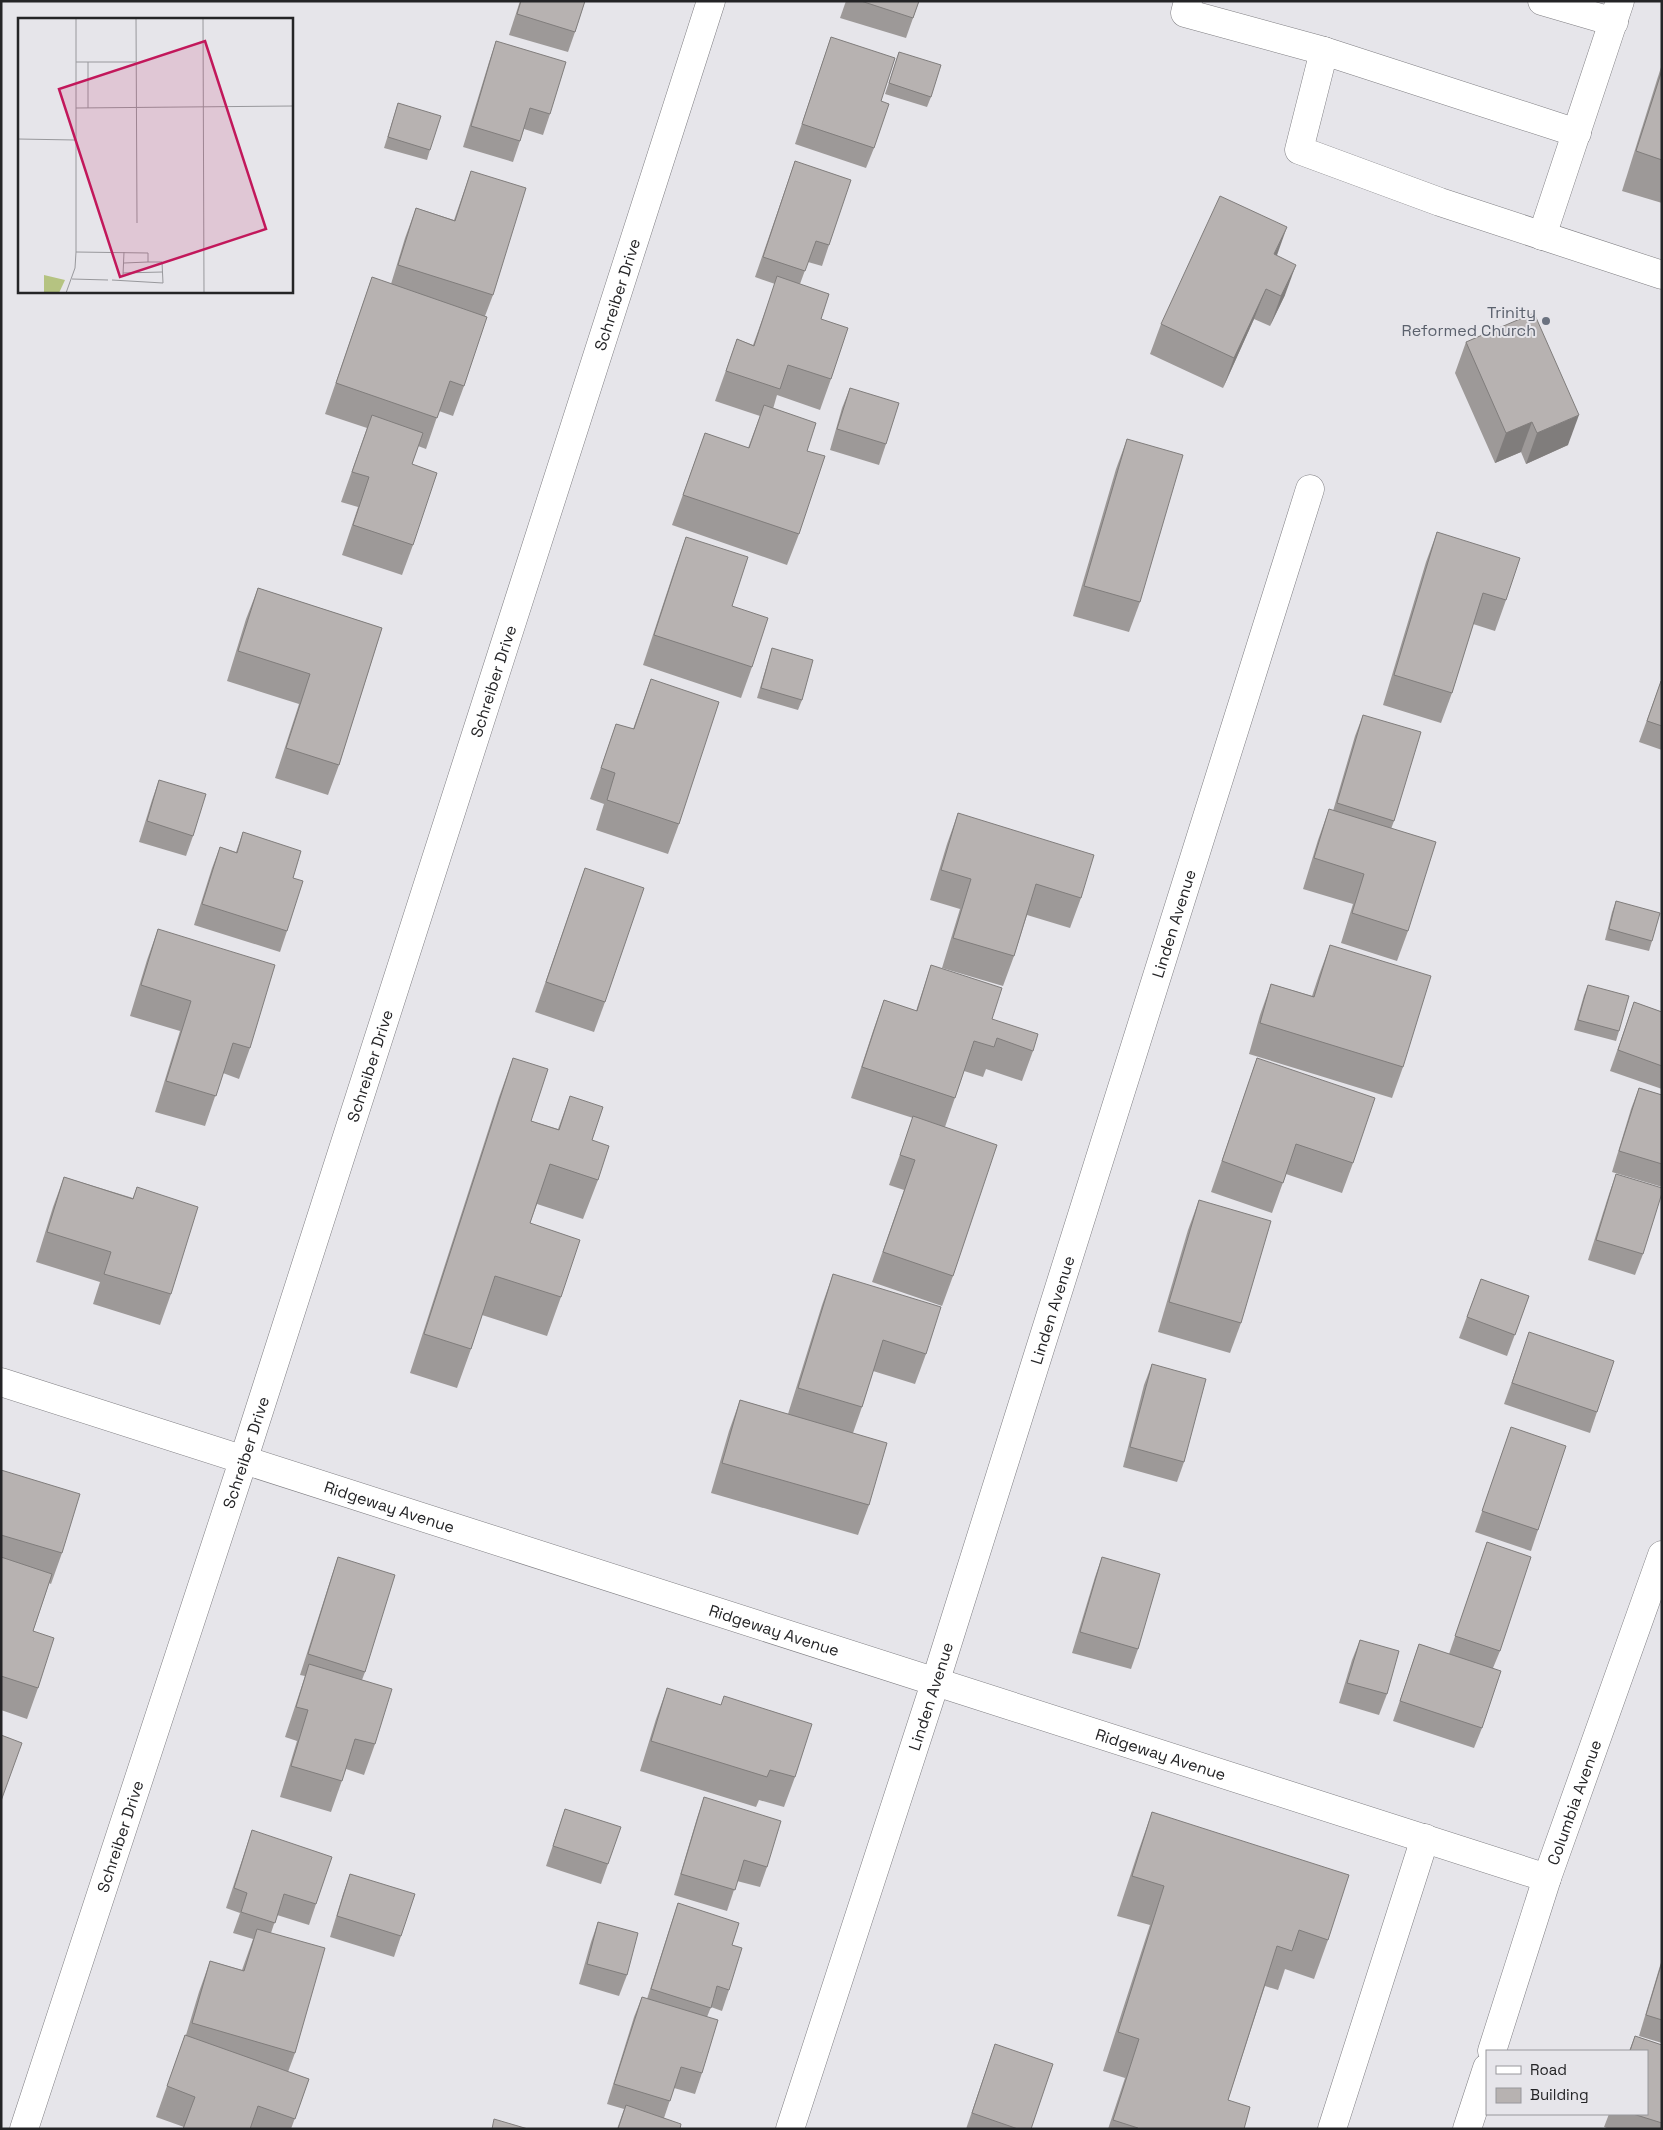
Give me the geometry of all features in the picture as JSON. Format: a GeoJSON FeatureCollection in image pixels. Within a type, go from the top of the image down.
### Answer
{"type":"FeatureCollection","features":[{"type":"Feature","properties":{"kind":"street","name":"Schreiber Drive"},"geometry":{"type":"LineString","coordinates":[[24,2129],[244,1458],[711,1]]}},
{"type":"Feature","properties":{"kind":"street"},"geometry":{"type":"LineString","coordinates":[[1188,1],[1185,13],[1324,51],[1577,132]]}},
{"type":"Feature","properties":{"kind":"street"},"geometry":{"type":"LineString","coordinates":[[1542,1],[1617,12],[1542,236]]}},
{"type":"Feature","properties":{"kind":"street"},"geometry":{"type":"LineString","coordinates":[[1324,51],[1299,150],[1440,202],[1662,275]]}},
{"type":"Feature","properties":{"kind":"street","name":"Linden Avenue"},"geometry":{"type":"LineString","coordinates":[[790,2129],[936,1680],[1310,490]]}},
{"type":"Feature","properties":{"kind":"street","name":"Ridgeway Avenue"},"geometry":{"type":"LineString","coordinates":[[1,1382],[936,1680],[1547,1878]]}},
{"type":"Feature","properties":{"kind":"street","name":"Columbia Avenue"},"geometry":{"type":"LineString","coordinates":[[1492,2050],[1547,1878],[1662,1555]]}},
{"type":"Feature","properties":{"kind":"street"},"geometry":{"type":"LineString","coordinates":[[1332,2129],[1425,1838]]}},
{"type":"Feature","properties":{"kind":"street"},"geometry":{"type":"LineString","coordinates":[[1467,2129],[1486,2071]]}},
{"type":"Feature","properties":{"kind":"building"},"geometry":{"type":"Polygon","coordinates":[[[521,1],[585,1],[575,32],[517,14],[521,1]]]}},
{"type":"Feature","properties":{"kind":"building"},"geometry":{"type":"Polygon","coordinates":[[[861,1],[919,1],[913,18],[861,1]]]}},
{"type":"Feature","properties":{"kind":"building"},"geometry":{"type":"Polygon","coordinates":[[[831,37],[895,58],[881,101],[889,104],[874,148],[802,124],[831,37]]]}},
{"type":"Feature","properties":{"kind":"building"},"geometry":{"type":"Polygon","coordinates":[[[496,41],[566,62],[550,114],[530,108],[520,141],[471,126],[496,41]]]}},
{"type":"Feature","properties":{"kind":"building"},"geometry":{"type":"Polygon","coordinates":[[[899,52],[941,65],[931,97],[889,83],[899,52]]]}},
{"type":"Feature","properties":{"kind":"building"},"geometry":{"type":"Polygon","coordinates":[[[1662,70],[1662,160],[1636,151],[1662,70]]]}},
{"type":"Feature","properties":{"kind":"building"},"geometry":{"type":"Polygon","coordinates":[[[398,103],[441,116],[430,150],[388,137],[398,103]]]}},
{"type":"Feature","properties":{"kind":"building"},"geometry":{"type":"Polygon","coordinates":[[[795,161],[851,180],[829,245],[816,241],[805,271],[763,257],[795,161]]]}},
{"type":"Feature","properties":{"kind":"building"},"geometry":{"type":"Polygon","coordinates":[[[471,171],[526,188],[493,295],[398,265],[416,208],[455,221],[471,171]]]}},
{"type":"Feature","properties":{"kind":"building"},"geometry":{"type":"Polygon","coordinates":[[[1220,196],[1287,227],[1274,254],[1296,265],[1281,296],[1266,289],[1234,358],[1161,324],[1220,196]]]}},
{"type":"Feature","properties":{"kind":"building"},"geometry":{"type":"Polygon","coordinates":[[[777,276],[829,294],[821,319],[848,328],[831,379],[788,365],[780,389],[726,371],[737,339],[754,346],[777,276]]]}},
{"type":"Feature","properties":{"kind":"building"},"geometry":{"type":"Polygon","coordinates":[[[372,277],[487,317],[464,386],[450,381],[437,418],[336,383],[372,277]]]}},
{"type":"Feature","properties":{"kind":"building"},"geometry":{"type":"Polygon","coordinates":[[[1534,313],[1579,415],[1537,433],[1532,422],[1506,433],[1466,342],[1534,313]]]}},
{"type":"Feature","properties":{"kind":"building"},"geometry":{"type":"Polygon","coordinates":[[[850,388],[899,403],[886,444],[837,429],[850,388]]]}},
{"type":"Feature","properties":{"kind":"building"},"geometry":{"type":"Polygon","coordinates":[[[764,405],[816,423],[807,451],[825,456],[799,534],[683,495],[705,433],[749,448],[764,405]]]}},
{"type":"Feature","properties":{"kind":"building"},"geometry":{"type":"Polygon","coordinates":[[[372,415],[423,433],[412,464],[437,473],[413,545],[353,525],[369,477],[352,472],[372,415]]]}},
{"type":"Feature","properties":{"kind":"building"},"geometry":{"type":"Polygon","coordinates":[[[1127,439],[1183,455],[1140,602],[1084,586],[1127,439]]]}},
{"type":"Feature","properties":{"kind":"building"},"geometry":{"type":"Polygon","coordinates":[[[1437,532],[1520,558],[1506,600],[1483,593],[1452,693],[1394,675],[1437,532]]]}},
{"type":"Feature","properties":{"kind":"building"},"geometry":{"type":"Polygon","coordinates":[[[686,537],[748,557],[732,606],[768,618],[752,667],[654,635],[686,537]]]}},
{"type":"Feature","properties":{"kind":"building"},"geometry":{"type":"Polygon","coordinates":[[[258,588],[382,628],[339,765],[286,748],[310,674],[238,651],[258,588]]]}},
{"type":"Feature","properties":{"kind":"building"},"geometry":{"type":"Polygon","coordinates":[[[772,648],[813,660],[802,700],[761,688],[772,648]]]}},
{"type":"Feature","properties":{"kind":"building"},"geometry":{"type":"Polygon","coordinates":[[[651,679],[719,702],[679,824],[607,800],[615,773],[601,768],[616,724],[634,729],[651,679]]]}},
{"type":"Feature","properties":{"kind":"building"},"geometry":{"type":"Polygon","coordinates":[[[1662,682],[1662,726],[1647,721],[1662,682]]]}},
{"type":"Feature","properties":{"kind":"building"},"geometry":{"type":"Polygon","coordinates":[[[1363,715],[1421,732],[1394,821],[1337,803],[1363,715]]]}},
{"type":"Feature","properties":{"kind":"building"},"geometry":{"type":"Polygon","coordinates":[[[159,780],[206,794],[193,836],[147,821],[159,780]]]}},
{"type":"Feature","properties":{"kind":"building"},"geometry":{"type":"Polygon","coordinates":[[[1329,809],[1436,842],[1408,931],[1352,913],[1364,874],[1314,858],[1329,809]]]}},
{"type":"Feature","properties":{"kind":"building"},"geometry":{"type":"Polygon","coordinates":[[[958,813],[1094,855],[1081,898],[1036,884],[1014,956],[953,938],[971,879],[941,870],[958,813]]]}},
{"type":"Feature","properties":{"kind":"building"},"geometry":{"type":"Polygon","coordinates":[[[243,832],[301,851],[293,878],[303,881],[287,931],[202,904],[220,847],[237,853],[243,832]]]}},
{"type":"Feature","properties":{"kind":"building"},"geometry":{"type":"Polygon","coordinates":[[[585,868],[644,888],[605,1002],[546,982],[585,868]]]}},
{"type":"Feature","properties":{"kind":"building"},"geometry":{"type":"Polygon","coordinates":[[[1616,901],[1660,913],[1652,941],[1609,929],[1616,901]]]}},
{"type":"Feature","properties":{"kind":"building"},"geometry":{"type":"Polygon","coordinates":[[[158,929],[275,965],[250,1048],[233,1043],[216,1096],[166,1081],[191,1001],[141,985],[158,929]]]}},
{"type":"Feature","properties":{"kind":"building"},"geometry":{"type":"Polygon","coordinates":[[[1330,945],[1431,976],[1403,1067],[1260,1023],[1271,984],[1314,997],[1330,945]]]}},
{"type":"Feature","properties":{"kind":"building"},"geometry":{"type":"Polygon","coordinates":[[[931,965],[1002,988],[992,1019],[1038,1034],[1033,1051],[997,1038],[994,1047],[974,1041],[955,1098],[862,1067],[884,1000],[917,1011],[931,965]]]}},
{"type":"Feature","properties":{"kind":"building"},"geometry":{"type":"Polygon","coordinates":[[[1588,985],[1629,996],[1619,1031],[1578,1020],[1588,985]]]}},
{"type":"Feature","properties":{"kind":"building"},"geometry":{"type":"Polygon","coordinates":[[[1634,1002],[1662,1012],[1662,1066],[1618,1050],[1634,1002]]]}},
{"type":"Feature","properties":{"kind":"building"},"geometry":{"type":"Polygon","coordinates":[[[513,1058],[548,1069],[531,1121],[559,1130],[570,1096],[603,1107],[592,1140],[609,1146],[598,1180],[550,1164],[530,1223],[580,1240],[561,1297],[495,1276],[471,1349],[424,1334],[513,1058]]]}},
{"type":"Feature","properties":{"kind":"building"},"geometry":{"type":"Polygon","coordinates":[[[1257,1058],[1375,1098],[1353,1163],[1296,1144],[1283,1183],[1222,1161],[1257,1058]]]}},
{"type":"Feature","properties":{"kind":"building"},"geometry":{"type":"Polygon","coordinates":[[[1639,1088],[1662,1095],[1662,1164],[1619,1151],[1639,1088]]]}},
{"type":"Feature","properties":{"kind":"building"},"geometry":{"type":"Polygon","coordinates":[[[913,1116],[997,1145],[953,1276],[883,1252],[915,1160],[900,1155],[913,1116]]]}},
{"type":"Feature","properties":{"kind":"building"},"geometry":{"type":"Polygon","coordinates":[[[1616,1174],[1662,1188],[1643,1254],[1596,1240],[1616,1174]]]}},
{"type":"Feature","properties":{"kind":"building"},"geometry":{"type":"Polygon","coordinates":[[[64,1177],[133,1199],[137,1187],[198,1207],[171,1294],[104,1274],[111,1252],[47,1232],[64,1177]]]}},
{"type":"Feature","properties":{"kind":"building"},"geometry":{"type":"Polygon","coordinates":[[[1199,1200],[1271,1221],[1241,1323],[1169,1302],[1199,1200]]]}},
{"type":"Feature","properties":{"kind":"building"},"geometry":{"type":"Polygon","coordinates":[[[833,1274],[941,1307],[926,1354],[883,1340],[862,1407],[798,1388],[833,1274]]]}},
{"type":"Feature","properties":{"kind":"building"},"geometry":{"type":"Polygon","coordinates":[[[1481,1279],[1529,1296],[1515,1335],[1467,1317],[1481,1279]]]}},
{"type":"Feature","properties":{"kind":"building"},"geometry":{"type":"Polygon","coordinates":[[[1529,1332],[1614,1361],[1597,1412],[1512,1383],[1529,1332]]]}},
{"type":"Feature","properties":{"kind":"building"},"geometry":{"type":"Polygon","coordinates":[[[1152,1364],[1206,1379],[1184,1462],[1130,1447],[1152,1364]]]}},
{"type":"Feature","properties":{"kind":"building"},"geometry":{"type":"Polygon","coordinates":[[[740,1400],[887,1443],[869,1505],[722,1463],[740,1400]]]}},
{"type":"Feature","properties":{"kind":"building"},"geometry":{"type":"Polygon","coordinates":[[[1511,1427],[1566,1446],[1538,1530],[1482,1511],[1511,1427]]]}},
{"type":"Feature","properties":{"kind":"building"},"geometry":{"type":"Polygon","coordinates":[[[1,1470],[80,1494],[62,1553],[1,1535],[1,1470]]]}},
{"type":"Feature","properties":{"kind":"building"},"geometry":{"type":"Polygon","coordinates":[[[1487,1542],[1531,1557],[1500,1651],[1455,1636],[1487,1542]]]}},
{"type":"Feature","properties":{"kind":"building"},"geometry":{"type":"Polygon","coordinates":[[[1,1557],[52,1574],[33,1631],[54,1638],[38,1688],[1,1676],[1,1557]]]}},
{"type":"Feature","properties":{"kind":"building"},"geometry":{"type":"Polygon","coordinates":[[[338,1557],[395,1575],[365,1672],[308,1654],[338,1557]]]}},
{"type":"Feature","properties":{"kind":"building"},"geometry":{"type":"Polygon","coordinates":[[[1102,1557],[1160,1574],[1138,1649],[1080,1632],[1102,1557]]]}},
{"type":"Feature","properties":{"kind":"building"},"geometry":{"type":"Polygon","coordinates":[[[1360,1640],[1399,1651],[1387,1694],[1347,1683],[1360,1640]]]}},
{"type":"Feature","properties":{"kind":"building"},"geometry":{"type":"Polygon","coordinates":[[[1419,1644],[1501,1671],[1482,1728],[1400,1701],[1419,1644]]]}},
{"type":"Feature","properties":{"kind":"building"},"geometry":{"type":"Polygon","coordinates":[[[309,1664],[392,1689],[375,1744],[355,1739],[342,1781],[291,1766],[308,1710],[296,1707],[309,1664]]]}},
{"type":"Feature","properties":{"kind":"building"},"geometry":{"type":"Polygon","coordinates":[[[667,1688],[721,1705],[724,1696],[812,1724],[795,1777],[770,1770],[767,1777],[651,1741],[667,1688]]]}},
{"type":"Feature","properties":{"kind":"building"},"geometry":{"type":"Polygon","coordinates":[[[1,1735],[22,1743],[1,1801],[1,1735]]]}},
{"type":"Feature","properties":{"kind":"building"},"geometry":{"type":"Polygon","coordinates":[[[704,1797],[781,1821],[767,1867],[744,1860],[735,1890],[681,1874],[704,1797]]]}},
{"type":"Feature","properties":{"kind":"building"},"geometry":{"type":"Polygon","coordinates":[[[565,1809],[621,1827],[608,1864],[553,1846],[565,1809]]]}},
{"type":"Feature","properties":{"kind":"building"},"geometry":{"type":"Polygon","coordinates":[[[1152,1812],[1349,1875],[1328,1940],[1299,1930],[1292,1951],[1277,1946],[1228,2100],[1250,2107],[1244,2129],[1137,2129],[1113,2120],[1139,2039],[1118,2032],[1164,1886],[1132,1876],[1152,1812]]]}},
{"type":"Feature","properties":{"kind":"building"},"geometry":{"type":"Polygon","coordinates":[[[252,1830],[332,1857],[316,1904],[284,1894],[275,1923],[241,1912],[247,1893],[234,1888],[252,1830]]]}},
{"type":"Feature","properties":{"kind":"building"},"geometry":{"type":"Polygon","coordinates":[[[350,1874],[415,1894],[401,1936],[337,1916],[350,1874]]]}},
{"type":"Feature","properties":{"kind":"building"},"geometry":{"type":"Polygon","coordinates":[[[678,1903],[739,1923],[732,1945],[742,1948],[729,1990],[717,1986],[711,2008],[651,1989],[678,1903]]]}},
{"type":"Feature","properties":{"kind":"building"},"geometry":{"type":"Polygon","coordinates":[[[598,1922],[638,1933],[627,1975],[587,1964],[598,1922]]]}},
{"type":"Feature","properties":{"kind":"building"},"geometry":{"type":"Polygon","coordinates":[[[257,1929],[325,1948],[295,2053],[192,2023],[210,1961],[244,1971],[257,1929]]]}},
{"type":"Feature","properties":{"kind":"building"},"geometry":{"type":"Polygon","coordinates":[[[1662,1962],[1662,2020],[1646,2015],[1662,1962]]]}},
{"type":"Feature","properties":{"kind":"building"},"geometry":{"type":"Polygon","coordinates":[[[642,1997],[718,2020],[702,2073],[681,2067],[670,2101],[614,2084],[642,1997]]]}},
{"type":"Feature","properties":{"kind":"building"},"geometry":{"type":"Polygon","coordinates":[[[185,2035],[309,2079],[295,2119],[258,2106],[250,2129],[183,2129],[195,2097],[167,2086],[185,2035]]]}},
{"type":"Feature","properties":{"kind":"building"},"geometry":{"type":"Polygon","coordinates":[[[1635,2036],[1662,2045],[1662,2123],[1636,2115],[1648,2115],[1648,2050],[1630,2050],[1635,2036]]]}},
{"type":"Feature","properties":{"kind":"building"},"geometry":{"type":"Polygon","coordinates":[[[995,2044],[1053,2064],[1031,2129],[1018,2129],[972,2113],[995,2044]]]}},
{"type":"Feature","properties":{"kind":"building"},"geometry":{"type":"Polygon","coordinates":[[[626,2105],[681,2124],[680,2129],[618,2129],[626,2105]]]}},
{"type":"Feature","properties":{"kind":"building"},"geometry":{"type":"Polygon","coordinates":[[[494,2119],[528,2129],[492,2129],[494,2119]]]}},
{"type":"Feature","properties":{"kind":"place","name":"Trinity Reformed Church"},"geometry":{"type":"Point","coordinates":[1546,321]}}]}
